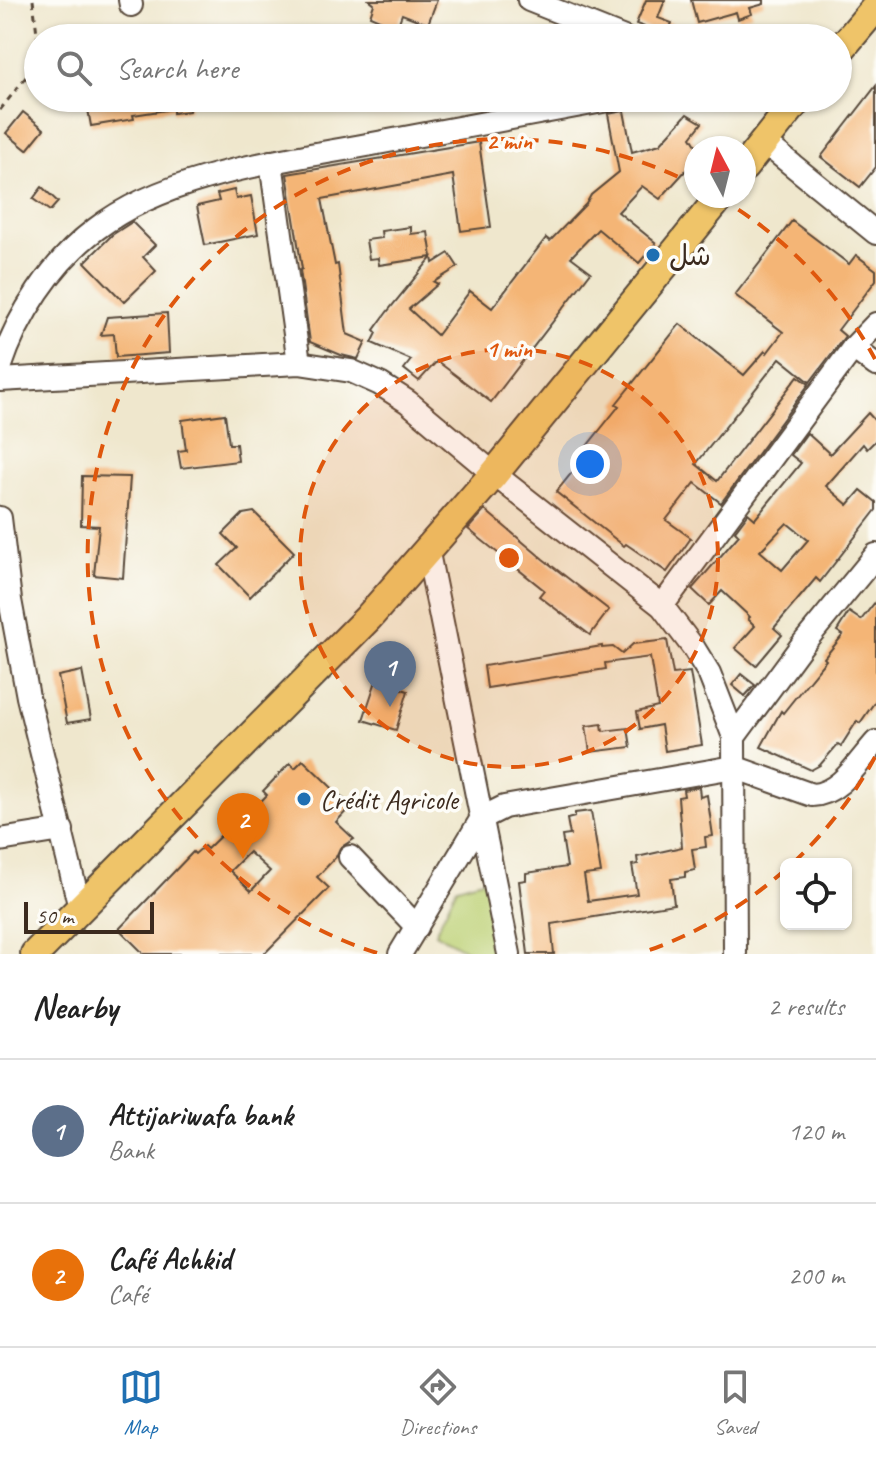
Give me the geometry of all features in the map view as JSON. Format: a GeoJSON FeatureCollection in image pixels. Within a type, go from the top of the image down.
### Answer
{"type":"FeatureCollection","features":[{"type":"Feature","properties":{"kind":"main road"},"geometry":{"type":"LineString","coordinates":[[852,35],[876,7]]}},
{"type":"Feature","properties":{"kind":"main road"},"geometry":{"type":"LineString","coordinates":[[756,152],[788,112]]}},
{"type":"Feature","properties":{"kind":"main road"},"geometry":{"type":"LineString","coordinates":[[35,954],[368,618],[494,474],[711,208]]}},
{"type":"Feature","properties":{"kind":"street"},"geometry":{"type":"LineString","coordinates":[[529,0],[589,24]]}},
{"type":"Feature","properties":{"kind":"street"},"geometry":{"type":"LineString","coordinates":[[0,368],[28,306],[60,264],[95,229],[136,204],[175,188],[271,162],[543,112]]}},
{"type":"Feature","properties":{"kind":"street"},"geometry":{"type":"LineString","coordinates":[[764,142],[876,233]]}},
{"type":"Feature","properties":{"kind":"street"},"geometry":{"type":"LineString","coordinates":[[271,162],[299,363]]}},
{"type":"Feature","properties":{"kind":"street"},"geometry":{"type":"LineString","coordinates":[[662,606],[853,348],[876,324]]}},
{"type":"Feature","properties":{"kind":"street"},"geometry":{"type":"LineString","coordinates":[[853,348],[876,365]]}},
{"type":"Feature","properties":{"kind":"street"},"geometry":{"type":"LineString","coordinates":[[0,380],[299,363],[351,371],[380,384],[408,402],[662,606],[709,673],[734,737],[735,954]]}},
{"type":"Feature","properties":{"kind":"street"},"geometry":{"type":"LineString","coordinates":[[0,518],[10,600],[28,697],[80,908]]}},
{"type":"Feature","properties":{"kind":"street"},"geometry":{"type":"LineString","coordinates":[[427,548],[509,954]]}},
{"type":"Feature","properties":{"kind":"street"},"geometry":{"type":"LineString","coordinates":[[734,737],[802,645],[876,555]]}},
{"type":"Feature","properties":{"kind":"street"},"geometry":{"type":"LineString","coordinates":[[400,954],[482,818],[504,807],[734,767],[812,795],[824,795],[834,790],[876,742]]}},
{"type":"Feature","properties":{"kind":"street"},"geometry":{"type":"LineString","coordinates":[[0,840],[62,830]]}},
{"type":"Feature","properties":{"kind":"street"},"geometry":{"type":"LineString","coordinates":[[350,857],[417,927]]}},
{"type":"Feature","properties":{"kind":"path"},"geometry":{"type":"LineString","coordinates":[[33,0],[36,24]]}},
{"type":"Feature","properties":{"kind":"path"},"geometry":{"type":"LineString","coordinates":[[0,110],[24,80]]}},
{"type":"Feature","properties":{"kind":"green space"},"geometry":{"type":"Polygon","coordinates":[[[489,878],[500,954],[472,954],[435,933],[457,887],[489,878]]]}},
{"type":"Feature","properties":{"kind":"building"},"geometry":{"type":"Polygon","coordinates":[[[369,0],[437,0],[428,24],[402,14],[398,24],[381,24],[382,21],[370,16],[374,4],[369,0]]]}},
{"type":"Feature","properties":{"kind":"building"},"geometry":{"type":"Polygon","coordinates":[[[646,0],[665,0],[658,18],[672,24],[636,24],[646,0]]]}},
{"type":"Feature","properties":{"kind":"building"},"geometry":{"type":"Polygon","coordinates":[[[691,0],[764,0],[764,4],[750,8],[752,14],[738,19],[736,12],[697,23],[691,0]]]}},
{"type":"Feature","properties":{"kind":"building"},"geometry":{"type":"Polygon","coordinates":[[[876,86],[876,167],[860,187],[821,157],[876,86]]]}},
{"type":"Feature","properties":{"kind":"building"},"geometry":{"type":"Polygon","coordinates":[[[23,112],[44,129],[27,150],[6,133],[23,112]]]}},
{"type":"Feature","properties":{"kind":"building"},"geometry":{"type":"Polygon","coordinates":[[[88,112],[153,112],[133,115],[134,119],[91,126],[88,112]]]}},
{"type":"Feature","properties":{"kind":"building"},"geometry":{"type":"Polygon","coordinates":[[[624,112],[632,152],[660,144],[687,114],[702,123],[692,136],[684,136],[684,172],[660,199],[642,186],[618,212],[656,243],[639,263],[598,229],[571,257],[591,272],[491,402],[437,361],[419,381],[404,369],[411,360],[372,343],[377,333],[374,330],[432,257],[379,265],[378,258],[369,259],[366,240],[382,238],[381,231],[411,227],[411,234],[428,232],[433,263],[449,253],[458,267],[434,282],[438,284],[409,309],[437,335],[470,291],[492,308],[546,238],[550,241],[591,195],[619,172],[608,114],[624,112]]]}},
{"type":"Feature","properties":{"kind":"building"},"geometry":{"type":"Polygon","coordinates":[[[479,142],[491,227],[461,231],[453,175],[322,199],[335,265],[338,264],[347,334],[366,342],[358,359],[310,342],[287,174],[479,142]]]}},
{"type":"Feature","properties":{"kind":"building"},"geometry":{"type":"Polygon","coordinates":[[[42,187],[58,202],[50,211],[33,199],[42,187]]]}},
{"type":"Feature","properties":{"kind":"building"},"geometry":{"type":"Polygon","coordinates":[[[234,190],[236,199],[251,196],[258,234],[205,245],[197,206],[219,201],[217,194],[234,190]]]}},
{"type":"Feature","properties":{"kind":"building"},"geometry":{"type":"Polygon","coordinates":[[[792,221],[849,264],[856,255],[876,270],[876,280],[838,330],[845,336],[810,382],[780,358],[696,464],[717,481],[798,376],[809,384],[721,503],[695,483],[666,520],[691,538],[667,572],[626,544],[624,546],[556,492],[587,454],[583,451],[619,406],[616,404],[680,324],[744,375],[765,351],[767,353],[783,332],[735,295],[792,221]]]}},
{"type":"Feature","properties":{"kind":"building"},"geometry":{"type":"Polygon","coordinates":[[[132,222],[155,245],[143,257],[156,271],[124,302],[85,262],[112,235],[132,222]]]}},
{"type":"Feature","properties":{"kind":"building"},"geometry":{"type":"Polygon","coordinates":[[[167,313],[169,353],[116,357],[114,334],[101,335],[107,317],[167,313]]]}},
{"type":"Feature","properties":{"kind":"building"},"geometry":{"type":"Polygon","coordinates":[[[868,413],[876,422],[876,440],[867,449],[863,444],[826,486],[848,505],[861,490],[876,502],[876,510],[820,582],[816,578],[774,628],[782,635],[756,666],[735,648],[755,626],[748,619],[750,617],[722,591],[709,605],[692,589],[739,535],[735,531],[748,513],[755,519],[801,463],[791,455],[807,433],[830,454],[868,413]],[[787,523],[760,551],[782,570],[808,540],[787,523]]]}},
{"type":"Feature","properties":{"kind":"building"},"geometry":{"type":"Polygon","coordinates":[[[225,414],[229,444],[236,444],[238,461],[181,468],[178,451],[186,450],[182,420],[225,414]]]}},
{"type":"Feature","properties":{"kind":"building"},"geometry":{"type":"Polygon","coordinates":[[[82,476],[130,477],[123,578],[94,575],[99,526],[81,525],[82,476]]]}},
{"type":"Feature","properties":{"kind":"building"},"geometry":{"type":"Polygon","coordinates":[[[485,510],[609,610],[590,635],[539,596],[544,590],[468,529],[485,510]]]}},
{"type":"Feature","properties":{"kind":"building"},"geometry":{"type":"Polygon","coordinates":[[[254,512],[294,552],[250,597],[219,565],[237,548],[223,534],[243,514],[254,512]]]}},
{"type":"Feature","properties":{"kind":"building"},"geometry":{"type":"Polygon","coordinates":[[[876,601],[876,700],[860,723],[857,721],[841,746],[838,744],[820,765],[811,770],[761,747],[781,711],[783,713],[843,635],[837,631],[849,612],[861,620],[876,601]]]}},
{"type":"Feature","properties":{"kind":"building"},"geometry":{"type":"Polygon","coordinates":[[[667,640],[673,674],[690,672],[702,745],[665,751],[661,725],[640,729],[637,712],[658,707],[650,657],[605,663],[606,669],[487,688],[484,666],[602,646],[613,647],[622,654],[633,644],[667,640]]]}},
{"type":"Feature","properties":{"kind":"building"},"geometry":{"type":"Polygon","coordinates":[[[82,671],[91,719],[67,723],[58,676],[82,671]]]}},
{"type":"Feature","properties":{"kind":"building"},"geometry":{"type":"Polygon","coordinates":[[[741,674],[755,685],[745,696],[732,685],[741,674]]]}},
{"type":"Feature","properties":{"kind":"building"},"geometry":{"type":"Polygon","coordinates":[[[376,681],[408,691],[396,730],[363,720],[376,681]]]}},
{"type":"Feature","properties":{"kind":"building"},"geometry":{"type":"Polygon","coordinates":[[[602,724],[603,731],[628,728],[631,747],[590,752],[586,726],[602,724]]]}},
{"type":"Feature","properties":{"kind":"building"},"geometry":{"type":"Polygon","coordinates":[[[303,760],[351,806],[336,822],[354,839],[340,848],[336,857],[317,877],[329,888],[264,954],[144,954],[119,929],[193,852],[195,854],[204,846],[207,849],[240,817],[243,820],[267,795],[263,791],[290,763],[295,768],[303,760]],[[249,852],[230,871],[251,891],[270,871],[249,852]]]}},
{"type":"Feature","properties":{"kind":"building"},"geometry":{"type":"Polygon","coordinates":[[[699,787],[700,797],[707,795],[713,836],[705,837],[706,847],[692,849],[695,870],[685,872],[685,877],[671,879],[674,904],[551,924],[554,954],[528,954],[519,881],[526,880],[526,873],[567,867],[562,836],[570,835],[567,819],[575,817],[575,813],[591,811],[601,873],[584,875],[588,901],[637,894],[632,865],[638,864],[637,857],[682,847],[678,797],[684,796],[683,790],[699,787]]]}},
{"type":"Feature","properties":{"kind":"place","name":"شل"},"geometry":{"type":"Point","coordinates":[653,255]}},
{"type":"Feature","properties":{"kind":"place","name":"Attijariwafa bank"},"geometry":{"type":"Point","coordinates":[390,707]}},
{"type":"Feature","properties":{"kind":"place","name":"Crédit Agricole"},"geometry":{"type":"Point","coordinates":[304,799]}},
{"type":"Feature","properties":{"kind":"place","name":"Café Achkid"},"geometry":{"type":"Point","coordinates":[243,859]}}]}
